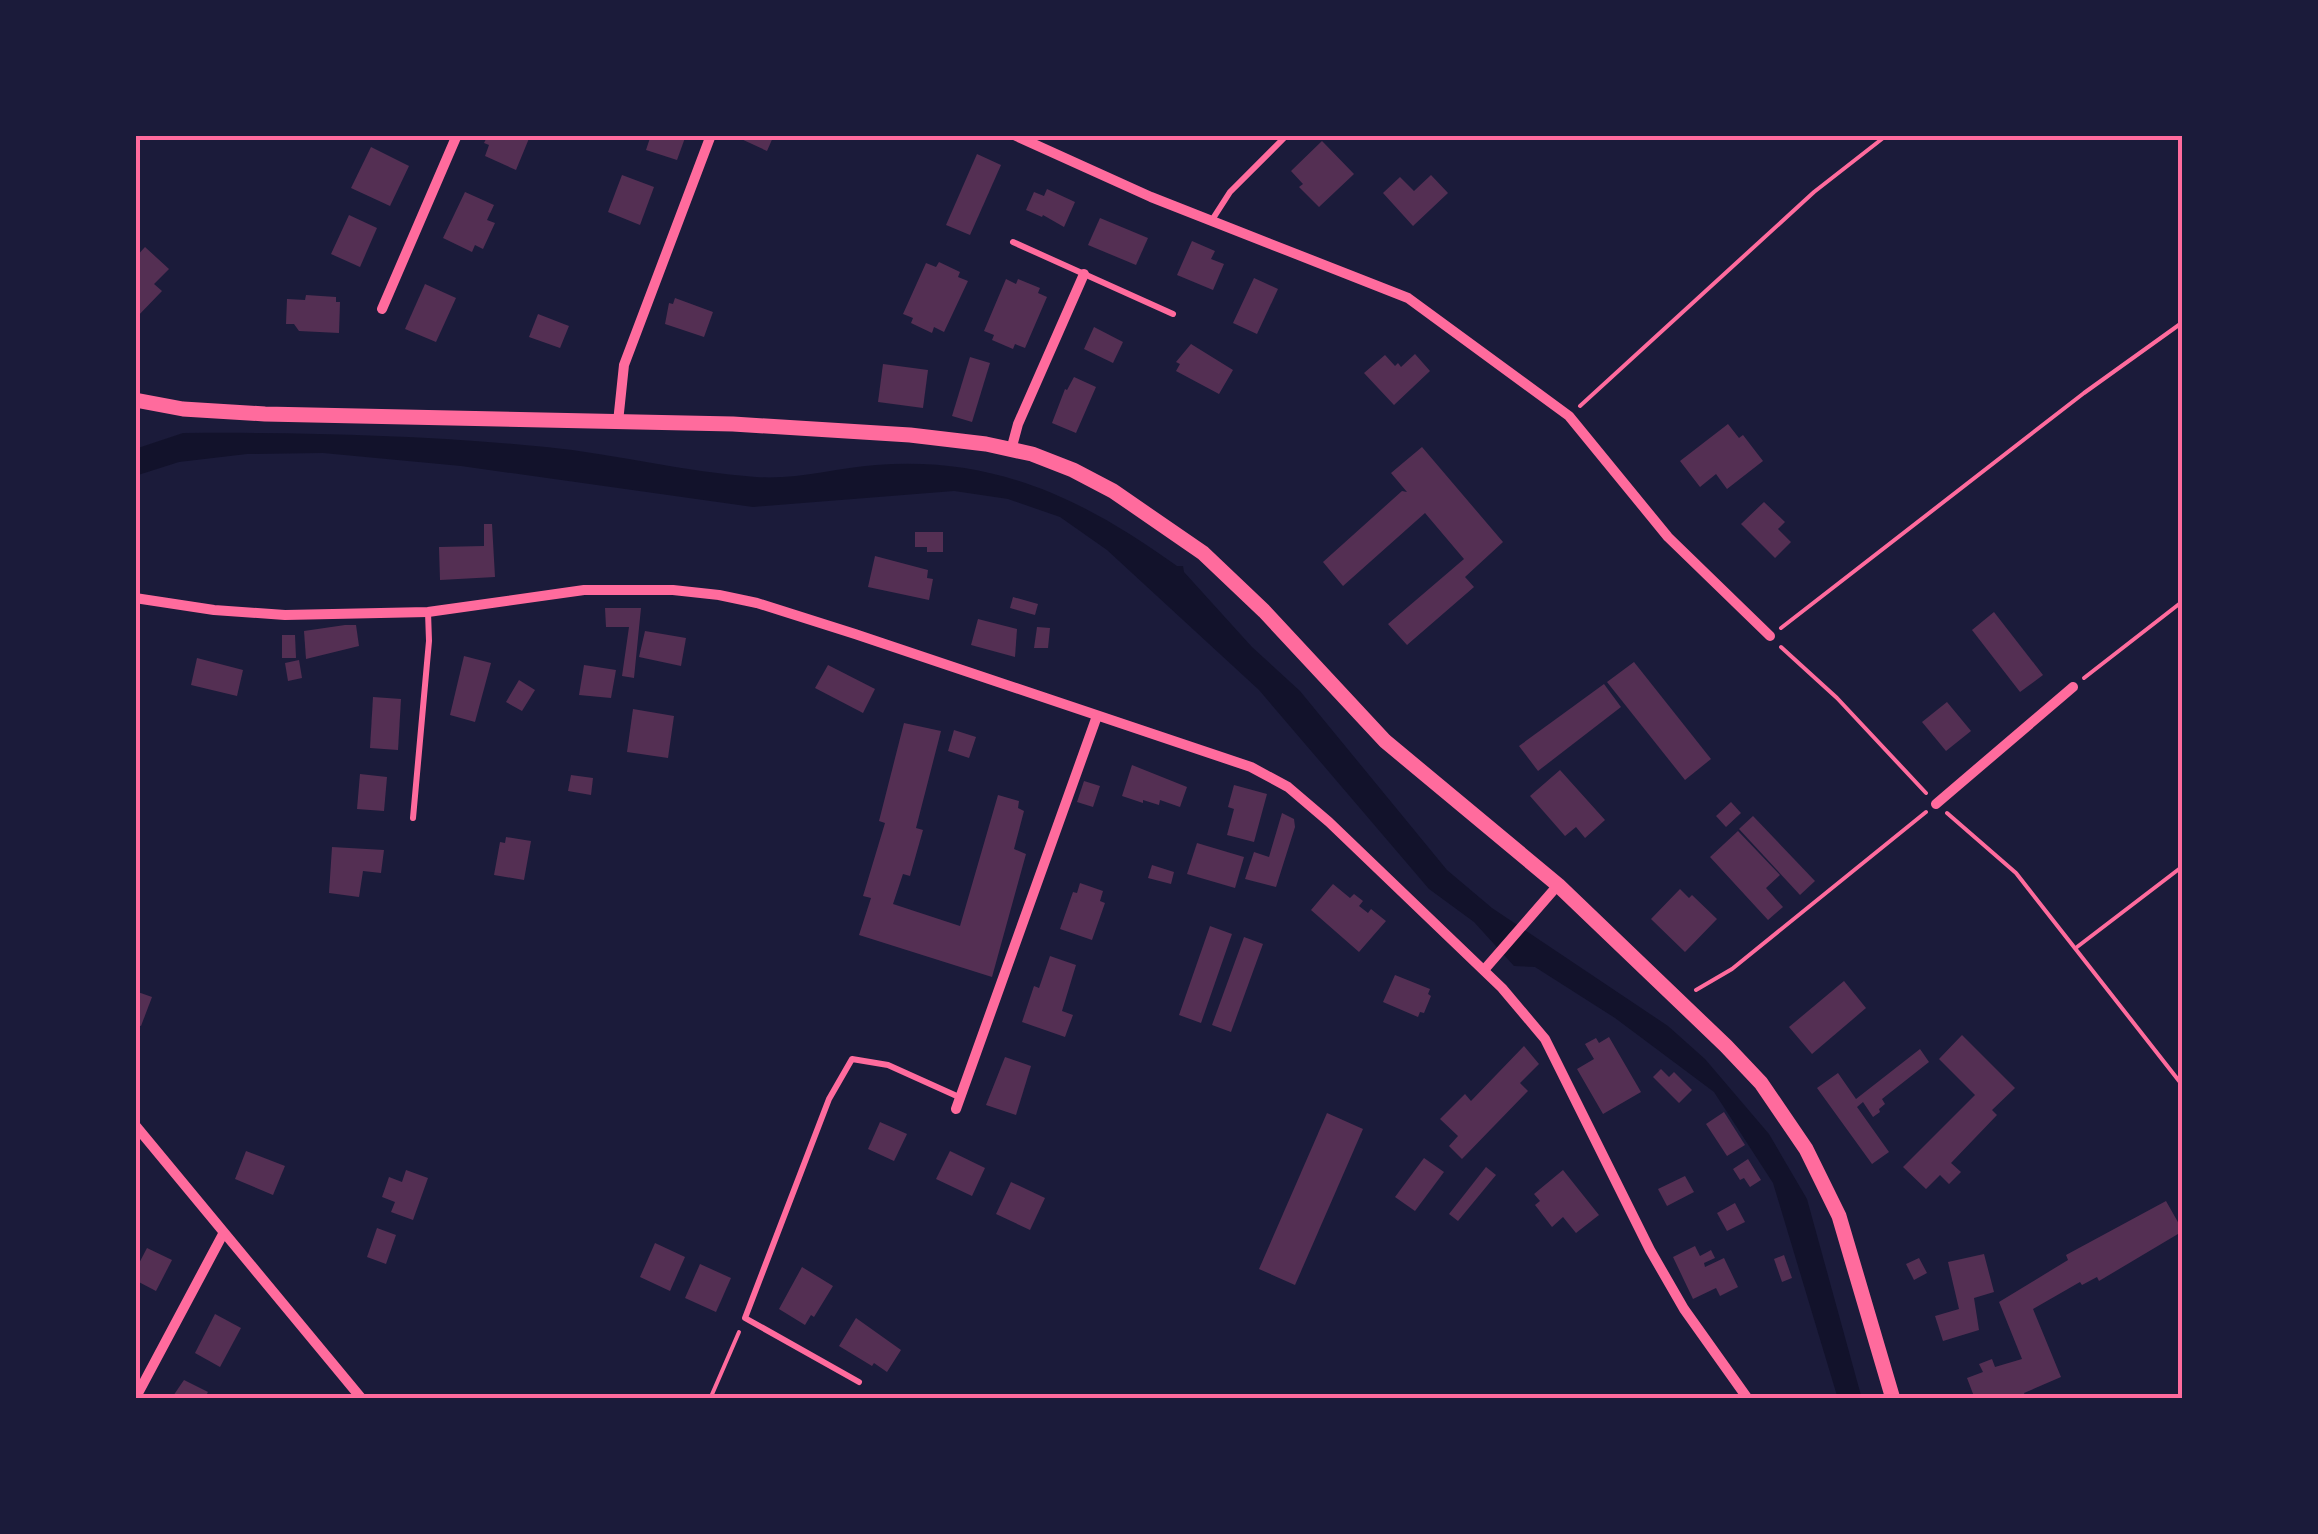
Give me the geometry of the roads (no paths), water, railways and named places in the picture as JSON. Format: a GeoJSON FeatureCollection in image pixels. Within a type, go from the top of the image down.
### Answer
{"type":"FeatureCollection","features":[{"type":"Feature","properties":{"kind":"street"},"geometry":{"type":"LineString","coordinates":[[382,309],[457,135]]}},
{"type":"Feature","properties":{"kind":"street"},"geometry":{"type":"LineString","coordinates":[[618,422],[624,365],[711,135]]}},
{"type":"Feature","properties":{"kind":"street"},"geometry":{"type":"LineString","coordinates":[[1014,135],[1211,221],[1408,298],[1569,416],[1668,537],[1770,636]]}},
{"type":"Feature","properties":{"kind":"street"},"geometry":{"type":"LineString","coordinates":[[1011,450],[1018,424],[1084,274]]}},
{"type":"Feature","properties":{"kind":"street"},"geometry":{"type":"LineString","coordinates":[[135,400],[183,409],[265,414],[733,424],[910,434],[1011,450],[1073,470],[1112,490],[1203,553],[1264,611],[1385,741],[1558,884],[1761,1083],[1820,1172],[1851,1252],[1893,1399]]}},
{"type":"Feature","properties":{"kind":"street"},"geometry":{"type":"LineString","coordinates":[[135,598],[284,615],[428,612],[584,590],[673,590],[718,595],[757,603],[1234,761],[1288,786],[1484,970],[1544,1039],[1650,1250],[1684,1308],[1748,1399]]}},
{"type":"Feature","properties":{"kind":"street"},"geometry":{"type":"LineString","coordinates":[[1936,804],[2073,687]]}},
{"type":"Feature","properties":{"kind":"street"},"geometry":{"type":"LineString","coordinates":[[958,1104],[1097,716]]}},
{"type":"Feature","properties":{"kind":"street"},"geometry":{"type":"LineString","coordinates":[[1484,970],[1558,884]]}},
{"type":"Feature","properties":{"kind":"street"},"geometry":{"type":"LineString","coordinates":[[135,1125],[362,1399]]}},
{"type":"Feature","properties":{"kind":"street"},"geometry":{"type":"LineString","coordinates":[[135,1399],[223,1234]]}},
{"type":"Feature","properties":{"kind":"lane"},"geometry":{"type":"LineString","coordinates":[[1211,221],[1230,192],[1287,135]]}},
{"type":"Feature","properties":{"kind":"lane"},"geometry":{"type":"LineString","coordinates":[[1013,242],[1173,314]]}},
{"type":"Feature","properties":{"kind":"lane"},"geometry":{"type":"LineString","coordinates":[[413,818],[429,641],[428,612]]}},
{"type":"Feature","properties":{"kind":"lane"},"geometry":{"type":"LineString","coordinates":[[859,1382],[745,1318],[829,1099],[852,1059],[888,1064],[958,1104]]}}]}
